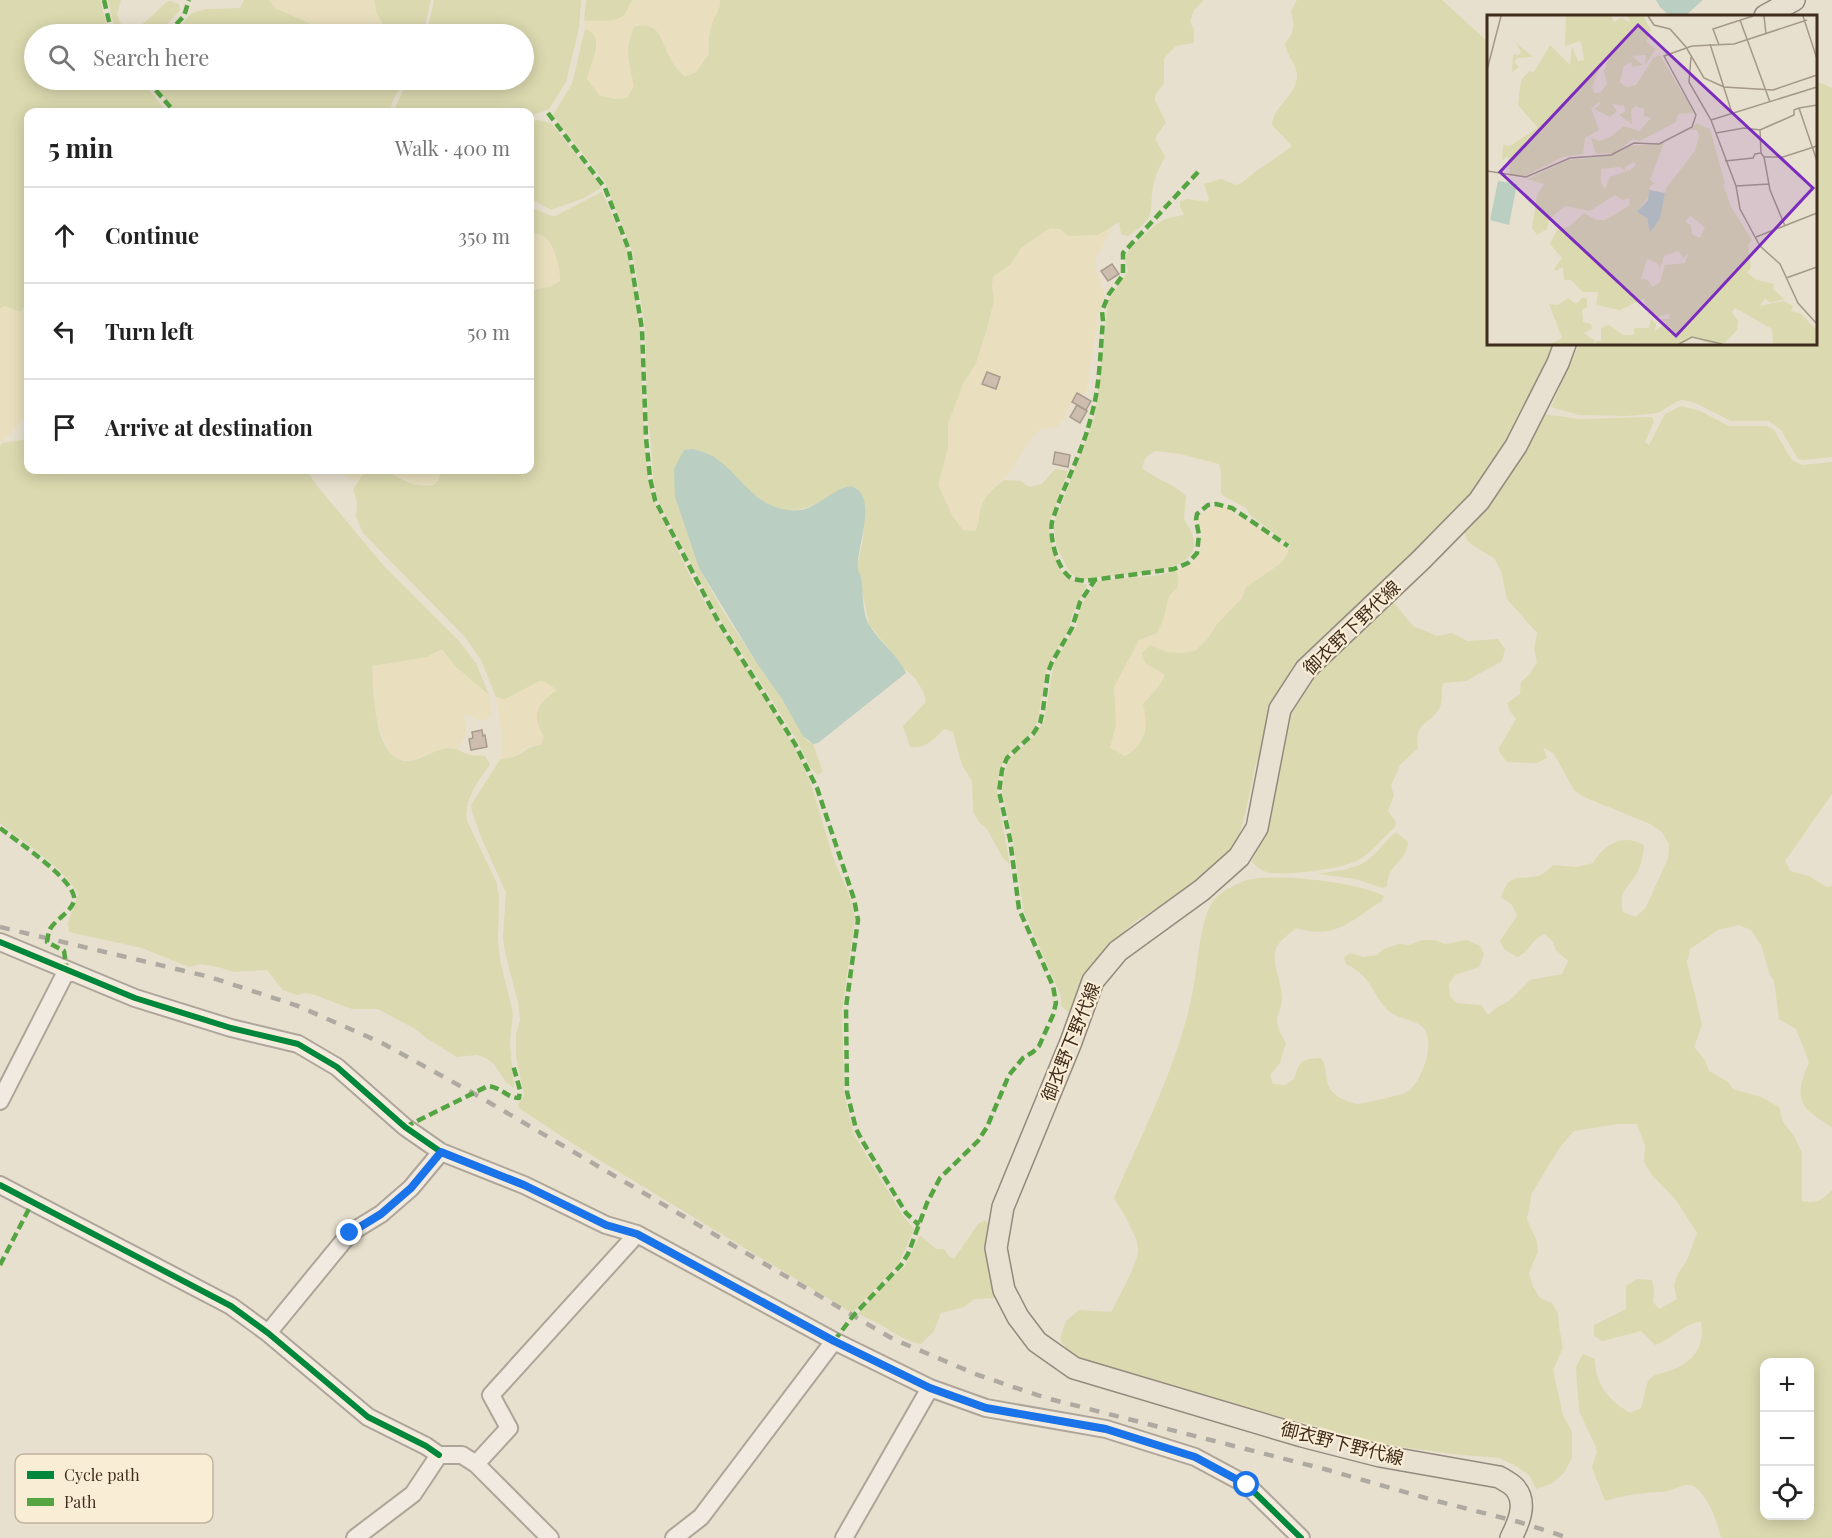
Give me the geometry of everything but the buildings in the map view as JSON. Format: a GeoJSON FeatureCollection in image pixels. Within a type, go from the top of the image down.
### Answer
{"type":"FeatureCollection","features":[{"type":"Feature","properties":{"kind":"main road"},"geometry":{"type":"LineString","coordinates":[[1767,15],[1794,0]]}},
{"type":"Feature","properties":{"kind":"main road","name":"御衣野下野代線"},"geometry":{"type":"LineString","coordinates":[[1511,1538],[1519,1522],[1522,1504],[1516,1488],[1499,1477],[1380,1456],[1302,1436],[1074,1368],[1037,1342],[1018,1317],[1004,1290],[996,1248],[1003,1208],[1071,1042],[1093,981],[1118,951],[1202,890],[1239,857],[1257,828],[1280,709],[1306,669],[1421,560],[1479,501],[1516,446],[1558,363],[1565,345]]}},
{"type":"Feature","properties":{"kind":"street"},"geometry":{"type":"LineString","coordinates":[[0,942],[135,998],[231,1028],[298,1044],[337,1067],[405,1127],[441,1152],[524,1185],[606,1225],[637,1234],[834,1341],[930,1388],[986,1408],[1106,1429],[1195,1457],[1247,1485],[1300,1538]]}},
{"type":"Feature","properties":{"kind":"street"},"geometry":{"type":"LineString","coordinates":[[0,1101],[67,970]]}},
{"type":"Feature","properties":{"kind":"street"},"geometry":{"type":"LineString","coordinates":[[268,1333],[350,1233],[381,1214],[411,1188],[441,1152]]}},
{"type":"Feature","properties":{"kind":"street"},"geometry":{"type":"LineString","coordinates":[[0,1185],[231,1306],[268,1333],[368,1417],[426,1446],[439,1455],[462,1455],[476,1464],[550,1538]]}},
{"type":"Feature","properties":{"kind":"street"},"geometry":{"type":"LineString","coordinates":[[476,1464],[509,1428],[491,1395],[637,1234]]}},
{"type":"Feature","properties":{"kind":"street"},"geometry":{"type":"LineString","coordinates":[[674,1538],[701,1517],[834,1341]]}},
{"type":"Feature","properties":{"kind":"street"},"geometry":{"type":"LineString","coordinates":[[844,1538],[930,1388]]}},
{"type":"Feature","properties":{"kind":"street"},"geometry":{"type":"LineString","coordinates":[[355,1538],[413,1494],[439,1455]]}},
{"type":"Feature","properties":{"kind":"shaded area"},"geometry":{"type":"Polygon","coordinates":[[[269,0],[375,0],[376,12],[384,24],[310,24],[274,8],[269,0]]]}},
{"type":"Feature","properties":{"kind":"shaded area"},"geometry":{"type":"Polygon","coordinates":[[[633,0],[720,0],[721,7],[713,22],[708,42],[709,54],[696,72],[685,77],[670,59],[661,36],[634,27],[627,43],[634,86],[627,98],[615,99],[600,96],[587,79],[589,66],[597,48],[591,32],[585,29],[584,21],[625,14],[633,0]]]}},
{"type":"Feature","properties":{"kind":"shaded area"},"geometry":{"type":"Polygon","coordinates":[[[1656,0],[1703,0],[1686,15],[1669,15],[1656,0]]]}},
{"type":"Feature","properties":{"kind":"shaded area"},"geometry":{"type":"Polygon","coordinates":[[[1113,225],[1096,259],[1096,269],[1105,295],[1099,311],[1086,394],[1072,399],[1064,420],[1058,427],[1038,431],[1024,448],[1011,472],[991,490],[980,508],[978,526],[975,531],[962,530],[953,517],[938,485],[948,447],[948,424],[963,384],[976,363],[986,332],[994,301],[993,277],[1011,264],[1021,248],[1050,228],[1098,235],[1113,225]]]}},
{"type":"Feature","properties":{"kind":"shaded area"},"geometry":{"type":"Polygon","coordinates":[[[534,233],[546,238],[561,270],[560,281],[552,286],[534,290],[534,233]]]}},
{"type":"Feature","properties":{"kind":"shaded area"},"geometry":{"type":"Polygon","coordinates":[[[5,306],[20,312],[24,308],[24,419],[9,436],[0,442],[0,308],[5,306]]]}},
{"type":"Feature","properties":{"kind":"shaded area"},"geometry":{"type":"Polygon","coordinates":[[[693,449],[714,457],[757,497],[780,509],[805,509],[836,491],[848,487],[853,487],[861,493],[865,513],[858,569],[865,615],[874,632],[906,673],[818,743],[813,744],[803,736],[699,568],[675,497],[674,469],[684,450],[693,449]]]}},
{"type":"Feature","properties":{"kind":"shaded area"},"geometry":{"type":"Polygon","coordinates":[[[344,474],[441,474],[433,486],[414,484],[402,478],[362,475],[357,480],[349,479],[344,474]]]}},
{"type":"Feature","properties":{"kind":"shaded area"},"geometry":{"type":"Polygon","coordinates":[[[1216,506],[1229,509],[1289,549],[1287,555],[1280,564],[1246,587],[1242,598],[1195,652],[1167,652],[1161,649],[1165,675],[1159,686],[1148,697],[1145,730],[1137,750],[1125,756],[1110,749],[1116,725],[1114,687],[1139,640],[1157,633],[1177,573],[1173,571],[1192,564],[1197,557],[1201,547],[1198,519],[1202,513],[1216,506]]]}},
{"type":"Feature","properties":{"kind":"shaded area"},"geometry":{"type":"Polygon","coordinates":[[[442,648],[454,665],[489,695],[492,714],[489,719],[479,720],[464,714],[466,734],[458,749],[448,748],[411,761],[401,760],[390,754],[376,720],[372,666],[426,657],[442,648]]]}},
{"type":"Feature","properties":{"kind":"shaded area"},"geometry":{"type":"Polygon","coordinates":[[[538,681],[544,681],[558,690],[538,727],[544,736],[541,745],[529,746],[513,757],[499,761],[502,737],[496,697],[505,699],[538,681]]]}},
{"type":"Feature","properties":{"kind":"green space"},"geometry":{"type":"Polygon","coordinates":[[[0,0],[100,0],[106,24],[24,24],[24,90],[149,90],[164,108],[24,108],[24,308],[20,312],[5,306],[0,308],[0,0]]]}},
{"type":"Feature","properties":{"kind":"green space"},"geometry":{"type":"Polygon","coordinates":[[[108,0],[121,0],[117,14],[122,24],[114,24],[108,0]]]}},
{"type":"Feature","properties":{"kind":"green space"},"geometry":{"type":"Polygon","coordinates":[[[244,0],[269,0],[275,8],[311,24],[182,24],[192,13],[206,9],[240,8],[244,0]]]}},
{"type":"Feature","properties":{"kind":"green space"},"geometry":{"type":"Polygon","coordinates":[[[375,0],[431,0],[425,24],[383,24],[376,12],[375,0]]]}},
{"type":"Feature","properties":{"kind":"green space"},"geometry":{"type":"Polygon","coordinates":[[[434,0],[581,0],[579,28],[566,82],[549,109],[534,115],[534,108],[395,108],[403,90],[534,90],[534,24],[429,24],[434,0]]]}},
{"type":"Feature","properties":{"kind":"green space"},"geometry":{"type":"Polygon","coordinates":[[[586,0],[633,0],[625,14],[619,18],[584,21],[586,0]]]}},
{"type":"Feature","properties":{"kind":"green space"},"geometry":{"type":"Polygon","coordinates":[[[720,0],[1204,0],[1194,10],[1190,22],[1194,29],[1194,43],[1176,46],[1164,58],[1164,83],[1155,95],[1155,100],[1166,122],[1155,138],[1165,157],[1155,179],[1149,216],[1139,229],[1128,236],[1121,234],[1119,222],[1098,235],[1068,236],[1060,229],[1050,228],[1021,248],[1011,264],[993,277],[994,301],[986,332],[976,363],[963,384],[948,424],[948,447],[938,485],[953,517],[963,530],[975,531],[983,502],[1004,480],[1021,481],[1029,487],[1042,484],[1055,469],[1068,471],[1050,520],[1049,536],[1065,577],[1087,585],[1072,614],[1069,628],[1046,670],[1038,720],[1032,733],[1012,750],[1000,770],[997,793],[1010,865],[1003,858],[987,829],[979,822],[973,811],[972,781],[962,765],[953,732],[944,729],[925,745],[910,747],[903,726],[926,702],[924,693],[915,678],[904,669],[869,624],[857,568],[863,539],[864,503],[845,487],[811,506],[789,510],[766,503],[754,494],[675,497],[699,568],[721,608],[782,699],[807,741],[813,744],[823,772],[818,775],[810,767],[798,742],[719,617],[657,498],[648,427],[645,327],[632,250],[605,182],[553,115],[572,84],[585,29],[592,33],[596,44],[587,79],[600,96],[615,99],[627,98],[634,86],[628,49],[634,27],[643,26],[655,29],[673,64],[685,77],[696,72],[709,54],[710,31],[719,10],[720,0]]]}},
{"type":"Feature","properties":{"kind":"green space"},"geometry":{"type":"Polygon","coordinates":[[[1297,0],[1442,0],[1487,41],[1487,345],[1558,345],[1520,422],[1487,473],[1443,527],[1368,600],[1264,746],[1255,767],[1240,833],[1224,862],[1206,880],[1140,918],[1120,935],[1095,966],[1069,1012],[1061,1006],[1061,996],[1024,912],[1002,791],[1003,778],[1009,759],[1033,737],[1044,722],[1054,663],[1077,626],[1077,617],[1084,601],[1098,581],[1177,572],[1177,588],[1169,596],[1157,633],[1139,640],[1114,687],[1116,725],[1110,748],[1125,756],[1142,741],[1146,720],[1143,704],[1159,686],[1165,675],[1145,663],[1142,653],[1150,645],[1167,652],[1195,651],[1242,598],[1246,587],[1280,564],[1287,555],[1290,545],[1250,515],[1246,508],[1222,495],[1219,464],[1180,454],[1155,451],[1145,458],[1142,468],[1186,496],[1184,519],[1193,539],[1191,553],[1180,563],[1142,573],[1077,578],[1070,573],[1056,545],[1055,521],[1095,416],[1108,301],[1128,271],[1125,259],[1129,249],[1165,219],[1184,215],[1180,201],[1188,199],[1207,202],[1209,198],[1204,184],[1221,179],[1237,185],[1292,146],[1272,125],[1276,112],[1290,95],[1296,82],[1296,70],[1285,43],[1292,32],[1291,11],[1297,0]]]}},
{"type":"Feature","properties":{"kind":"green space"},"geometry":{"type":"Polygon","coordinates":[[[169,1],[179,4],[180,10],[167,24],[142,24],[169,1]]]}},
{"type":"Feature","properties":{"kind":"green space"},"geometry":{"type":"Polygon","coordinates":[[[1817,81],[1832,88],[1832,457],[1798,459],[1781,430],[1769,421],[1731,421],[1693,402],[1682,400],[1658,413],[1627,416],[1579,415],[1551,407],[1579,345],[1817,345],[1817,81]]]}},
{"type":"Feature","properties":{"kind":"green space"},"geometry":{"type":"Polygon","coordinates":[[[158,90],[398,90],[391,108],[172,108],[158,90]]]}},
{"type":"Feature","properties":{"kind":"green space"},"geometry":{"type":"Polygon","coordinates":[[[534,121],[551,123],[601,188],[584,198],[551,210],[534,200],[534,121]]]}},
{"type":"Feature","properties":{"kind":"green space"},"geometry":{"type":"Polygon","coordinates":[[[602,192],[627,250],[634,282],[640,330],[644,437],[648,479],[654,501],[692,580],[797,752],[812,787],[833,857],[851,900],[855,919],[842,1011],[844,1093],[854,1135],[903,1216],[914,1229],[899,1263],[852,1313],[578,1147],[519,1108],[518,1104],[524,1096],[516,1056],[516,1034],[520,1020],[503,936],[506,893],[481,837],[471,805],[499,761],[541,745],[544,736],[537,722],[538,710],[545,700],[557,690],[544,681],[539,681],[505,699],[496,697],[481,660],[465,637],[363,533],[356,517],[357,502],[353,490],[362,475],[391,474],[415,485],[432,486],[438,481],[441,474],[534,474],[534,290],[552,286],[560,281],[552,247],[544,236],[534,233],[534,210],[555,216],[602,192]]]}},
{"type":"Feature","properties":{"kind":"green space"},"geometry":{"type":"Polygon","coordinates":[[[1681,406],[1700,411],[1729,426],[1767,426],[1774,430],[1792,460],[1802,465],[1832,462],[1832,794],[1785,861],[1790,871],[1809,876],[1827,887],[1832,886],[1832,1127],[1812,1114],[1802,1101],[1801,1085],[1809,1062],[1796,1029],[1779,1019],[1774,980],[1770,975],[1761,945],[1751,930],[1739,925],[1718,930],[1690,949],[1687,962],[1702,1025],[1694,1047],[1705,1060],[1709,1071],[1728,1082],[1733,1089],[1761,1097],[1779,1107],[1783,1122],[1794,1136],[1802,1153],[1802,1201],[1819,1200],[1832,1190],[1832,1538],[1721,1538],[1714,1515],[1705,1498],[1694,1486],[1688,1485],[1664,1492],[1632,1495],[1605,1501],[1592,1467],[1597,1452],[1595,1445],[1579,1411],[1576,1367],[1583,1354],[1595,1359],[1598,1377],[1605,1391],[1630,1413],[1641,1408],[1646,1386],[1651,1378],[1683,1365],[1695,1354],[1702,1331],[1701,1322],[1696,1322],[1655,1345],[1641,1331],[1602,1341],[1594,1336],[1594,1325],[1626,1309],[1626,1286],[1637,1279],[1652,1280],[1653,1302],[1659,1309],[1677,1299],[1674,1285],[1697,1233],[1676,1200],[1652,1175],[1644,1162],[1645,1146],[1637,1124],[1618,1124],[1574,1131],[1560,1147],[1532,1193],[1527,1219],[1537,1242],[1538,1251],[1529,1273],[1533,1287],[1540,1298],[1552,1303],[1558,1313],[1563,1348],[1553,1370],[1563,1415],[1572,1432],[1572,1458],[1564,1473],[1551,1484],[1536,1489],[1530,1476],[1499,1458],[1381,1444],[1094,1366],[1070,1355],[1060,1339],[1066,1321],[1079,1310],[1111,1312],[1135,1263],[1138,1250],[1136,1238],[1114,1198],[1171,1067],[1188,1013],[1206,918],[1209,908],[1220,894],[1244,881],[1257,878],[1293,878],[1355,886],[1384,896],[1382,901],[1361,915],[1333,930],[1322,932],[1296,928],[1280,942],[1275,952],[1282,999],[1277,1022],[1286,1043],[1280,1063],[1270,1075],[1273,1084],[1285,1085],[1294,1079],[1300,1064],[1306,1060],[1321,1058],[1327,1082],[1332,1091],[1340,1098],[1357,1104],[1398,1095],[1412,1088],[1425,1063],[1428,1036],[1422,1026],[1389,1011],[1362,975],[1346,964],[1344,957],[1350,953],[1364,957],[1377,955],[1384,949],[1399,944],[1409,945],[1423,940],[1435,940],[1445,944],[1467,940],[1480,946],[1484,954],[1479,967],[1455,975],[1449,984],[1450,996],[1457,1003],[1481,1005],[1488,1015],[1509,1001],[1530,980],[1562,974],[1568,961],[1556,950],[1553,942],[1545,934],[1517,957],[1504,949],[1500,941],[1517,916],[1512,905],[1501,897],[1507,884],[1513,879],[1540,875],[1553,865],[1576,867],[1593,863],[1608,846],[1622,840],[1629,840],[1644,845],[1639,869],[1623,893],[1623,912],[1636,917],[1646,907],[1668,858],[1669,845],[1662,832],[1650,824],[1584,797],[1574,790],[1554,754],[1543,747],[1547,758],[1537,763],[1507,762],[1498,750],[1516,719],[1507,703],[1520,694],[1521,682],[1530,674],[1537,662],[1534,649],[1537,633],[1507,599],[1501,571],[1494,558],[1472,545],[1467,540],[1464,531],[1522,452],[1544,414],[1579,419],[1652,417],[1654,422],[1645,442],[1649,445],[1665,414],[1681,406]]]}},
{"type":"Feature","properties":{"kind":"green space"},"geometry":{"type":"Polygon","coordinates":[[[24,440],[24,474],[309,474],[383,565],[459,641],[476,663],[489,695],[454,665],[442,649],[427,657],[372,666],[373,691],[382,738],[388,751],[398,759],[415,760],[450,748],[469,755],[485,756],[490,764],[470,798],[467,821],[496,881],[499,895],[500,960],[513,1013],[510,1043],[514,1088],[486,1058],[477,1055],[457,1057],[417,1030],[378,1009],[352,1009],[315,995],[306,993],[297,995],[283,990],[267,970],[234,972],[201,964],[189,967],[142,948],[69,932],[68,923],[78,894],[72,884],[54,865],[0,823],[0,446],[2,443],[24,440]]]}},
{"type":"Feature","properties":{"kind":"green space"},"geometry":{"type":"Polygon","coordinates":[[[1392,600],[1413,626],[1437,636],[1452,633],[1467,641],[1498,639],[1505,649],[1502,661],[1466,681],[1443,683],[1440,707],[1418,732],[1418,748],[1400,765],[1391,786],[1394,795],[1388,811],[1396,822],[1395,827],[1369,852],[1353,863],[1342,866],[1291,873],[1263,871],[1252,862],[1266,829],[1291,706],[1318,670],[1392,600]]]}},
{"type":"Feature","properties":{"kind":"green space"},"geometry":{"type":"Polygon","coordinates":[[[1396,832],[1408,842],[1407,849],[1391,872],[1387,886],[1383,888],[1356,879],[1318,874],[1360,865],[1373,856],[1396,832]]]}},
{"type":"Feature","properties":{"kind":"green space"},"geometry":{"type":"Polygon","coordinates":[[[985,1220],[988,1224],[989,1269],[995,1298],[974,1299],[964,1307],[941,1313],[934,1331],[921,1344],[905,1339],[858,1314],[882,1286],[905,1266],[920,1235],[936,1249],[944,1249],[954,1259],[978,1224],[985,1220]]]}},
{"type":"Feature","properties":{"kind":"railway"},"geometry":{"type":"LineString","coordinates":[[0,927],[210,977],[298,1006],[382,1043],[473,1093],[893,1339],[978,1375],[1046,1398],[1328,1470],[1519,1522],[1569,1538]]}},
{"type":"Feature","properties":{"kind":"marked path"},"geometry":{"type":"LineString","coordinates":[[104,0],[110,24]]}},
{"type":"Feature","properties":{"kind":"marked path"},"geometry":{"type":"LineString","coordinates":[[176,24],[184,16],[189,0]]}},
{"type":"Feature","properties":{"kind":"marked path"},"geometry":{"type":"LineString","coordinates":[[156,90],[171,108]]}},
{"type":"Feature","properties":{"kind":"marked path"},"geometry":{"type":"LineString","coordinates":[[548,113],[605,188],[629,250],[642,329],[646,438],[655,500],[717,619],[795,744],[817,788],[854,899],[858,920],[846,1007],[847,1092],[856,1129],[863,1142],[906,1213],[919,1225]]}},
{"type":"Feature","properties":{"kind":"marked path"},"geometry":{"type":"LineString","coordinates":[[1198,172],[1123,253],[1123,275],[1109,294],[1102,311],[1099,370],[1094,406],[1083,444],[1052,522],[1053,544],[1062,568],[1066,574],[1077,580],[1085,581],[1174,569],[1188,563],[1197,553],[1199,535],[1197,514],[1208,505],[1216,504],[1232,508],[1288,546]]}},
{"type":"Feature","properties":{"kind":"marked path"},"geometry":{"type":"LineString","coordinates":[[834,1341],[853,1316],[901,1265],[908,1254],[927,1203],[940,1178],[978,1141],[987,1127],[1009,1075],[1023,1058],[1039,1046],[1053,1015],[1056,1003],[1053,986],[1019,909],[1010,839],[999,792],[1002,770],[1007,758],[1033,734],[1040,723],[1048,672],[1072,628],[1080,602],[1095,580]]}},
{"type":"Feature","properties":{"kind":"marked path"},"geometry":{"type":"LineString","coordinates":[[0,828],[57,873],[73,893],[72,905],[50,929],[47,942],[64,951],[67,970]]}},
{"type":"Feature","properties":{"kind":"marked path"},"geometry":{"type":"LineString","coordinates":[[405,1127],[488,1086],[519,1098],[520,1090],[513,1065]]}},
{"type":"Feature","properties":{"kind":"marked path"},"geometry":{"type":"LineString","coordinates":[[0,1265],[33,1201]]}},
{"type":"Feature","properties":{"kind":"cycle path"},"geometry":{"type":"LineString","coordinates":[[0,942],[135,998],[231,1028],[298,1044],[337,1067],[405,1127],[441,1152],[524,1185],[606,1225],[637,1234],[834,1341],[930,1388],[986,1408],[1106,1429],[1195,1457],[1247,1485],[1301,1538]]}},
{"type":"Feature","properties":{"kind":"cycle path"},"geometry":{"type":"LineString","coordinates":[[0,1185],[231,1306],[268,1333],[368,1417],[426,1446],[439,1455]]}},
{"type":"Feature","properties":{"kind":"route"},"geometry":{"type":"LineString","coordinates":[[350,1233],[381,1214],[411,1188],[441,1152],[524,1185],[606,1225],[637,1234],[834,1341],[930,1388],[986,1408],[1106,1429],[1195,1457],[1247,1485]]}}]}
